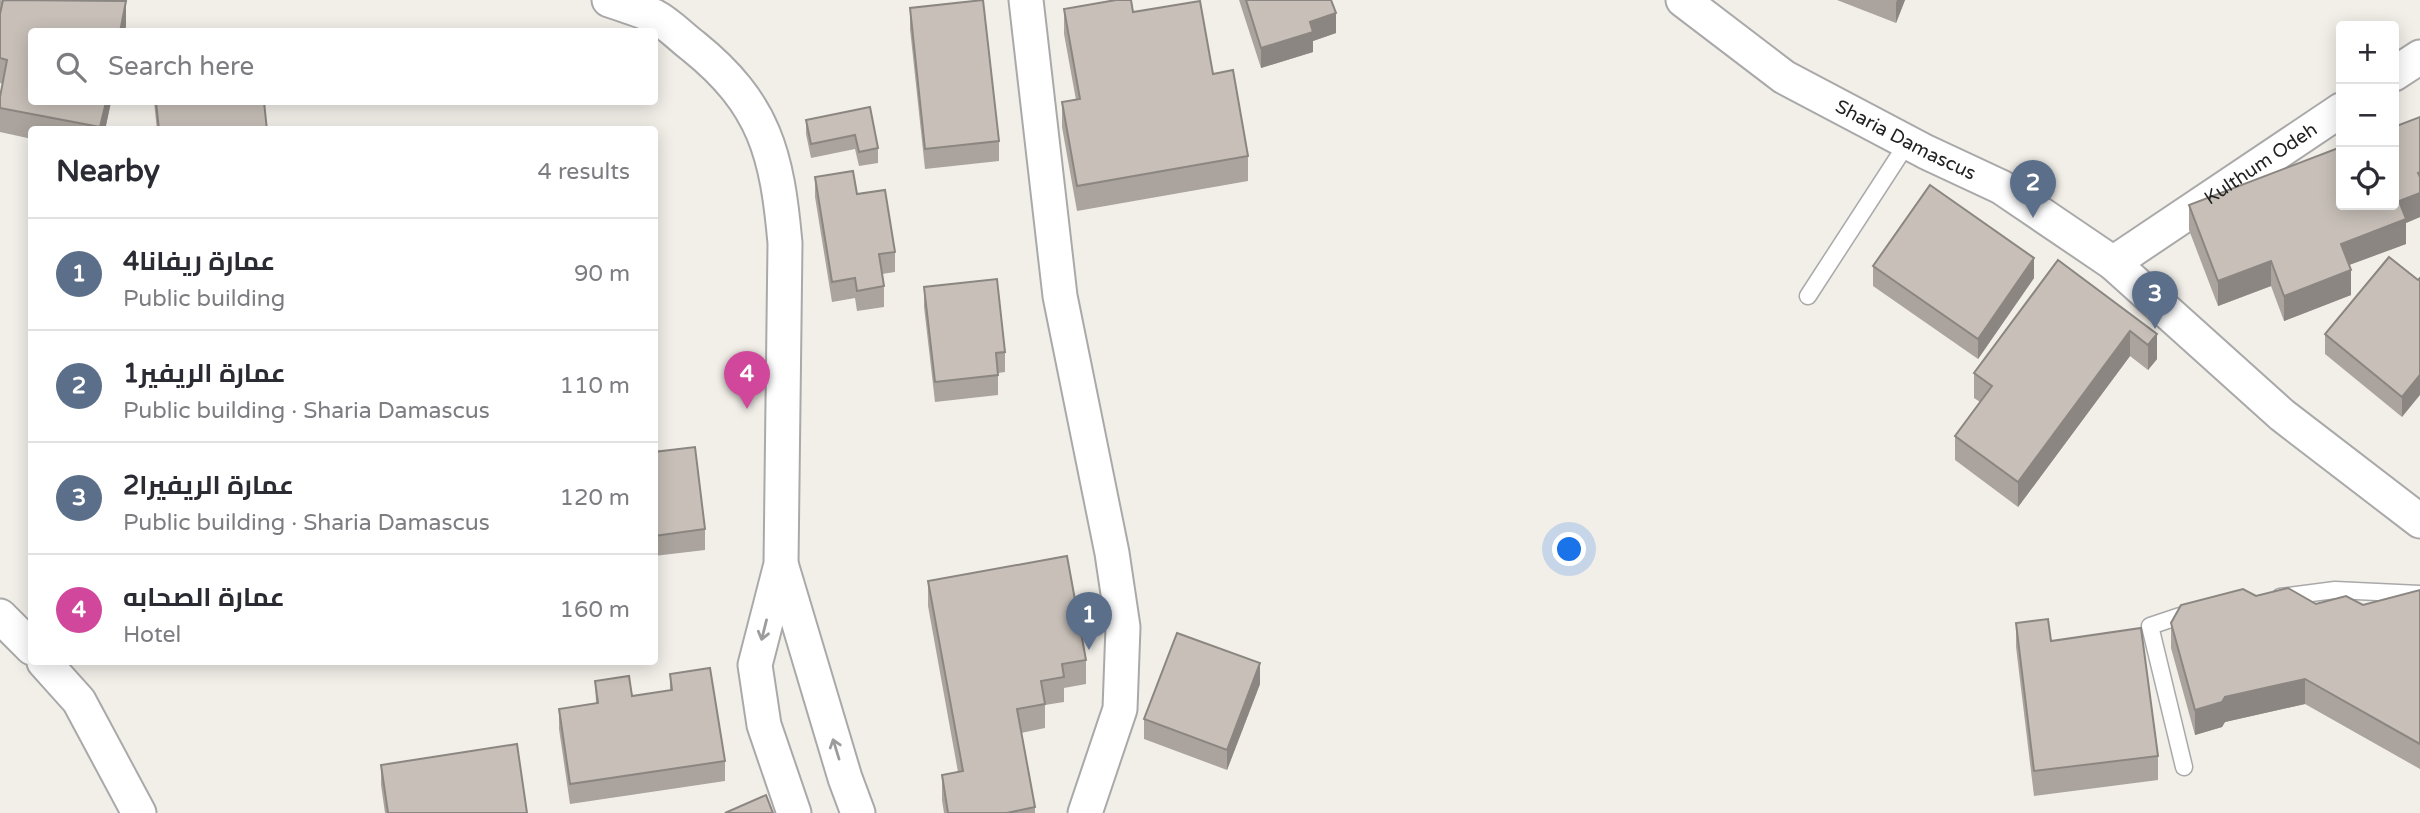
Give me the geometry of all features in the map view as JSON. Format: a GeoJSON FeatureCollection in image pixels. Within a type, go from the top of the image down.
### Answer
{"type":"FeatureCollection","features":[{"type":"Feature","properties":{"kind":"street"},"geometry":{"type":"LineString","coordinates":[[609,0],[657,18],[721,69],[757,115],[771,152],[781,193],[785,243],[781,564],[755,665],[764,725],[794,813]]}},
{"type":"Feature","properties":{"kind":"street"},"geometry":{"type":"LineString","coordinates":[[1026,0],[1060,296],[1112,553],[1123,627],[1120,709],[1085,813]]}},
{"type":"Feature","properties":{"kind":"street","name":"Sharia Damascus"},"geometry":{"type":"LineString","coordinates":[[1683,0],[1784,77],[2001,187],[2113,263],[2282,415],[2420,521]]}},
{"type":"Feature","properties":{"kind":"street"},"geometry":{"type":"LineString","coordinates":[[2399,71],[2420,57]]}},
{"type":"Feature","properties":{"kind":"street","name":"Kulthum Odeh"},"geometry":{"type":"LineString","coordinates":[[2113,263],[2336,113]]}},
{"type":"Feature","properties":{"kind":"street"},"geometry":{"type":"LineString","coordinates":[[781,564],[858,813]]}},
{"type":"Feature","properties":{"kind":"street"},"geometry":{"type":"LineString","coordinates":[[0,616],[28,644]]}},
{"type":"Feature","properties":{"kind":"street"},"geometry":{"type":"LineString","coordinates":[[47,665],[79,701],[139,813]]}},
{"type":"Feature","properties":{"kind":"lane"},"geometry":{"type":"LineString","coordinates":[[1808,296],[1908,142]]}},
{"type":"Feature","properties":{"kind":"lane"},"geometry":{"type":"LineString","coordinates":[[2258,600],[2335,590],[2420,594]]}},
{"type":"Feature","properties":{"kind":"lane"},"geometry":{"type":"LineString","coordinates":[[2184,767],[2150,626],[2207,607]]}},
{"type":"Feature","properties":{"kind":"building"},"geometry":{"type":"Polygon","coordinates":[[[3,0],[126,1],[121,28],[28,28],[28,105],[105,105],[100,126],[0,108],[7,60],[0,58],[0,14],[3,0]]]}},
{"type":"Feature","properties":{"kind":"building"},"geometry":{"type":"Polygon","coordinates":[[[983,0],[999,141],[925,149],[910,8],[983,0]]]}},
{"type":"Feature","properties":{"kind":"building"},"geometry":{"type":"Polygon","coordinates":[[[1131,0],[1133,12],[1200,1],[1213,74],[1233,70],[1248,156],[1077,186],[1062,102],[1080,99],[1064,9],[1131,0]]]}},
{"type":"Feature","properties":{"kind":"building"},"geometry":{"type":"Polygon","coordinates":[[[1246,0],[1331,0],[1336,13],[1310,22],[1313,32],[1261,48],[1246,0]]]}},
{"type":"Feature","properties":{"kind":"building"},"geometry":{"type":"Polygon","coordinates":[[[156,105],[264,105],[267,126],[159,126],[156,105]]]}},
{"type":"Feature","properties":{"kind":"building"},"geometry":{"type":"Polygon","coordinates":[[[870,107],[878,148],[859,152],[855,135],[811,144],[806,120],[870,107]]]}},
{"type":"Feature","properties":{"kind":"building"},"geometry":{"type":"Polygon","coordinates":[[[2420,117],[2420,193],[2399,201],[2399,147],[2399,125],[2420,117]]]}},
{"type":"Feature","properties":{"kind":"building"},"geometry":{"type":"Polygon","coordinates":[[[2336,149],[2336,210],[2399,210],[2399,201],[2406,219],[2341,244],[2351,270],[2284,296],[2271,261],[2218,281],[2189,205],[2336,149]]]}},
{"type":"Feature","properties":{"kind":"building"},"geometry":{"type":"Polygon","coordinates":[[[853,171],[857,194],[885,190],[895,252],[879,254],[884,286],[857,291],[855,278],[832,282],[815,177],[853,171]]]}},
{"type":"Feature","properties":{"kind":"building"},"geometry":{"type":"Polygon","coordinates":[[[1930,185],[2034,258],[1978,339],[1873,266],[1930,185]]]}},
{"type":"Feature","properties":{"kind":"building"},"geometry":{"type":"Polygon","coordinates":[[[2389,257],[2418,280],[2420,278],[2420,375],[2402,397],[2325,334],[2389,257]]]}},
{"type":"Feature","properties":{"kind":"building"},"geometry":{"type":"Polygon","coordinates":[[[2058,260],[2157,334],[2148,345],[2130,331],[2018,482],[1955,436],[1992,386],[1974,373],[2058,260]]]}},
{"type":"Feature","properties":{"kind":"building"},"geometry":{"type":"Polygon","coordinates":[[[997,279],[1005,352],[996,353],[998,375],[935,382],[924,287],[997,279]]]}},
{"type":"Feature","properties":{"kind":"building"},"geometry":{"type":"Polygon","coordinates":[[[695,447],[705,529],[658,535],[658,452],[695,447]]]}},
{"type":"Feature","properties":{"kind":"building"},"geometry":{"type":"Polygon","coordinates":[[[1067,556],[1086,660],[1062,664],[1064,677],[1041,681],[1045,704],[1017,709],[1035,807],[1007,813],[948,813],[942,775],[963,771],[928,581],[1067,556]]]}},
{"type":"Feature","properties":{"kind":"building"},"geometry":{"type":"Polygon","coordinates":[[[2288,588],[2316,604],[2346,596],[2363,605],[2420,590],[2420,744],[2305,679],[2225,697],[2222,702],[2195,710],[2171,623],[2181,605],[2243,589],[2256,596],[2288,588]]]}},
{"type":"Feature","properties":{"kind":"building"},"geometry":{"type":"Polygon","coordinates":[[[2048,619],[2051,641],[2141,628],[2158,756],[2034,771],[2016,623],[2048,619]]]}},
{"type":"Feature","properties":{"kind":"building"},"geometry":{"type":"Polygon","coordinates":[[[1177,633],[1260,663],[1227,750],[1144,719],[1177,633]]]}},
{"type":"Feature","properties":{"kind":"building"},"geometry":{"type":"Polygon","coordinates":[[[710,668],[725,761],[570,784],[559,709],[598,703],[595,681],[629,676],[632,696],[672,690],[670,674],[710,668]]]}},
{"type":"Feature","properties":{"kind":"building"},"geometry":{"type":"Polygon","coordinates":[[[517,744],[527,813],[388,813],[381,765],[517,744]]]}},
{"type":"Feature","properties":{"kind":"building"},"geometry":{"type":"Polygon","coordinates":[[[766,795],[773,813],[725,813],[766,795]]]}},
{"type":"Feature","properties":{"kind":"place","name":"عمارة الريفير1"},"geometry":{"type":"Point","coordinates":[2033,218]}},
{"type":"Feature","properties":{"kind":"place","name":"عمارة الريفيرا2"},"geometry":{"type":"Point","coordinates":[2155,329]}},
{"type":"Feature","properties":{"kind":"place","name":"عمارة الصحابه"},"geometry":{"type":"Point","coordinates":[747,409]}},
{"type":"Feature","properties":{"kind":"place","name":"عمارة ريفانا4"},"geometry":{"type":"Point","coordinates":[1089,650]}}]}
